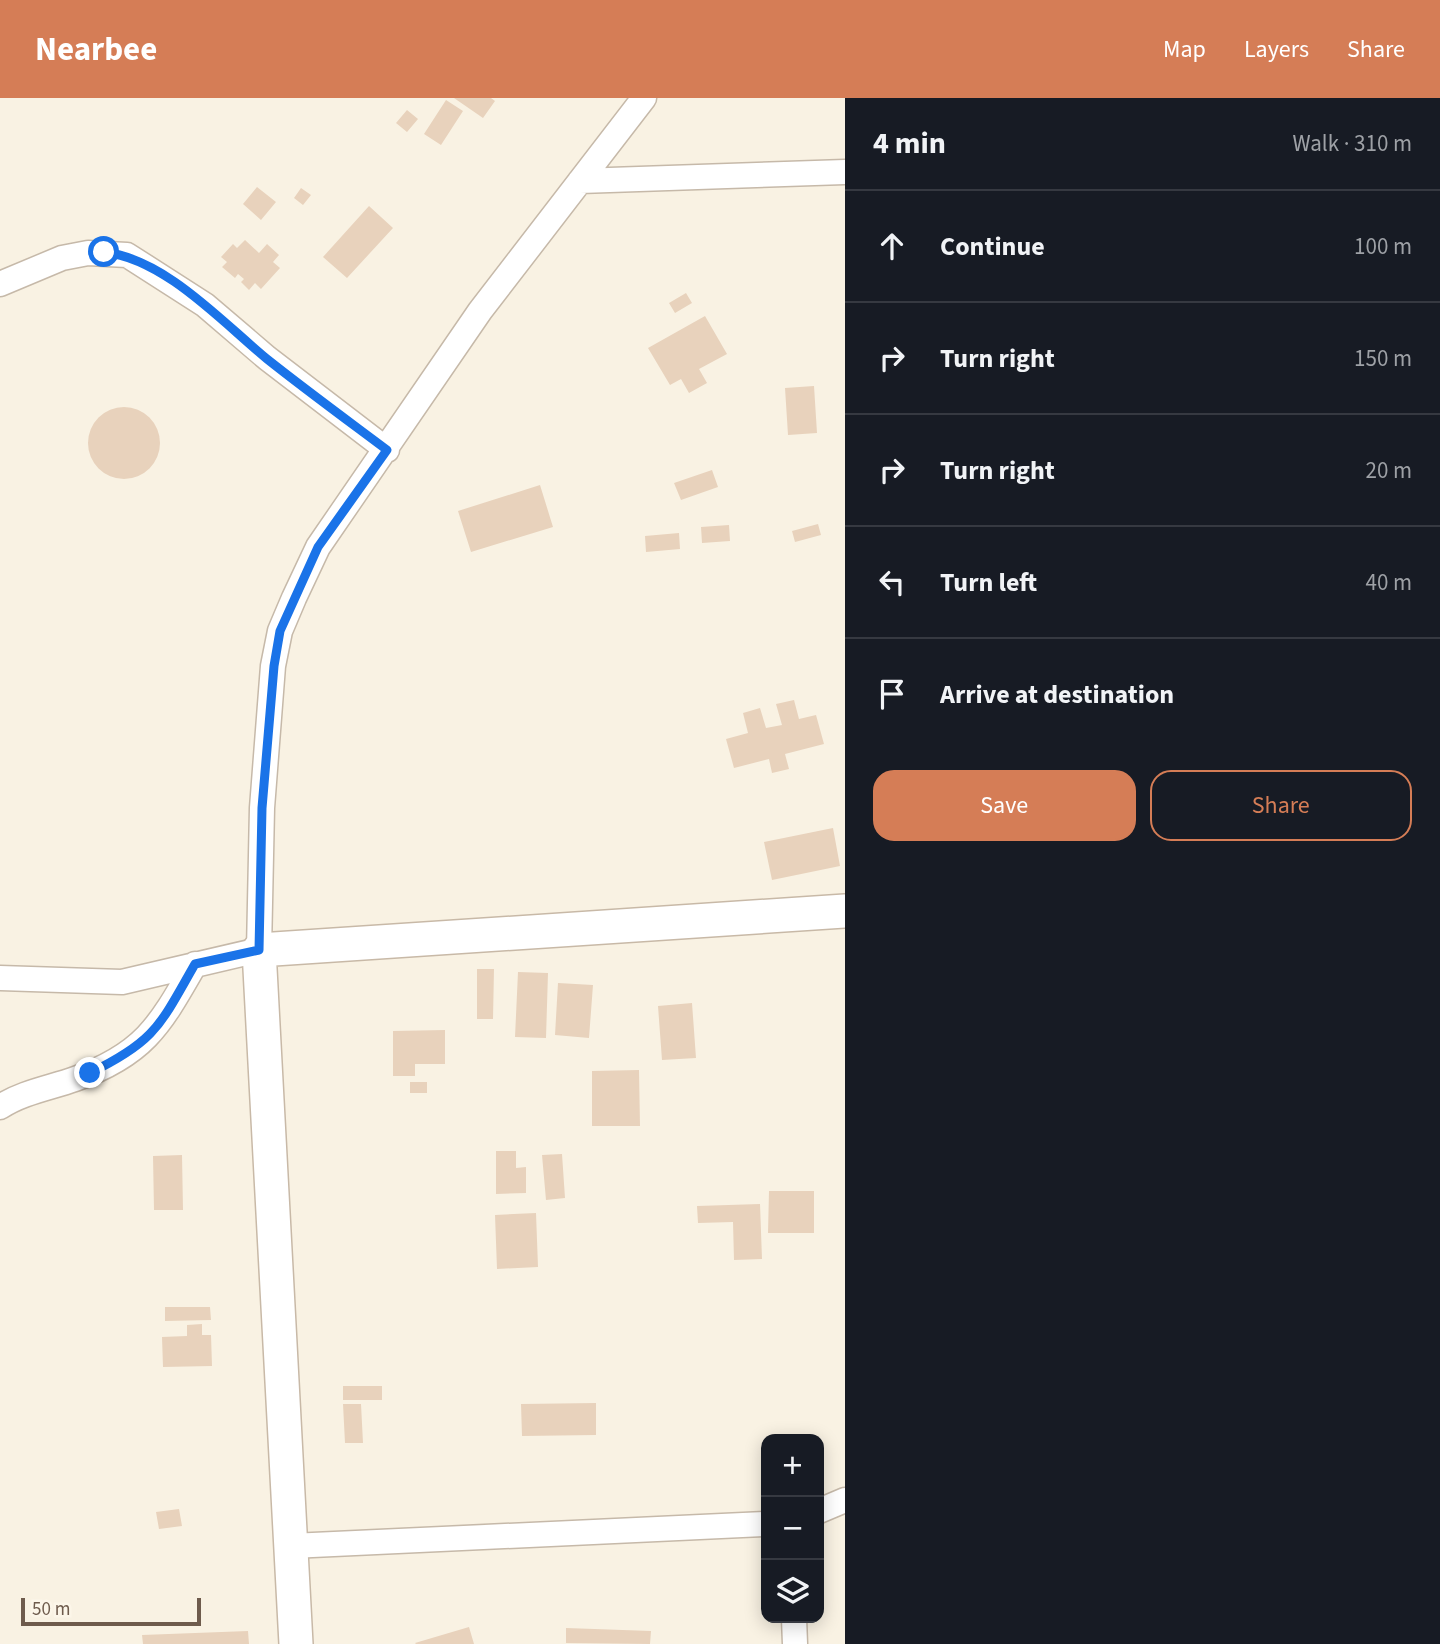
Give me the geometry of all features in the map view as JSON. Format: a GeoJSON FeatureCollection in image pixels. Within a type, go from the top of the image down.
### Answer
{"type":"FeatureCollection","features":[{"type":"Feature","properties":{"kind":"street"},"geometry":{"type":"LineString","coordinates":[[296,1644],[259,950],[262,808],[274,666],[280,631],[318,547],[480,312],[644,98]]}},
{"type":"Feature","properties":{"kind":"street"},"geometry":{"type":"LineString","coordinates":[[580,181],[845,172]]}},
{"type":"Feature","properties":{"kind":"street"},"geometry":{"type":"LineString","coordinates":[[0,284],[62,258],[88,253],[127,255],[205,305],[267,358],[387,450]]}},
{"type":"Feature","properties":{"kind":"street"},"geometry":{"type":"LineString","coordinates":[[0,978],[110,983],[259,950],[845,911]]}},
{"type":"Feature","properties":{"kind":"street"},"geometry":{"type":"LineString","coordinates":[[0,1107],[22,1096],[77,1078],[139,1046],[160,1025],[195,964]]}},
{"type":"Feature","properties":{"kind":"street"},"geometry":{"type":"LineString","coordinates":[[824,1509],[845,1500]]}},
{"type":"Feature","properties":{"kind":"street"},"geometry":{"type":"LineString","coordinates":[[291,1546],[761,1524]]}},
{"type":"Feature","properties":{"kind":"street"},"geometry":{"type":"LineString","coordinates":[[794,1623],[795,1644]]}},
{"type":"Feature","properties":{"kind":"building"},"geometry":{"type":"Polygon","coordinates":[[[454,98],[491,98],[495,101],[483,118],[454,98]]]}},
{"type":"Feature","properties":{"kind":"building"},"geometry":{"type":"Polygon","coordinates":[[[446,100],[463,111],[441,145],[424,134],[446,100]]]}},
{"type":"Feature","properties":{"kind":"building"},"geometry":{"type":"Polygon","coordinates":[[[407,110],[418,119],[407,132],[396,123],[407,110]]]}},
{"type":"Feature","properties":{"kind":"building"},"geometry":{"type":"Polygon","coordinates":[[[257,187],[276,202],[261,220],[243,204],[257,187]]]}},
{"type":"Feature","properties":{"kind":"building"},"geometry":{"type":"Polygon","coordinates":[[[301,188],[311,195],[303,205],[294,198],[301,188]]]}},
{"type":"Feature","properties":{"kind":"building"},"geometry":{"type":"Polygon","coordinates":[[[369,206],[393,228],[347,278],[323,257],[369,206]]]}},
{"type":"Feature","properties":{"kind":"building"},"geometry":{"type":"Polygon","coordinates":[[[245,240],[259,253],[267,244],[279,255],[273,262],[280,268],[261,289],[255,283],[249,290],[241,282],[244,279],[238,274],[235,278],[222,267],[227,262],[221,257],[233,244],[237,248],[245,240]]]}},
{"type":"Feature","properties":{"kind":"building"},"geometry":{"type":"Polygon","coordinates":[[[686,293],[692,303],[675,313],[669,303],[686,293]]]}},
{"type":"Feature","properties":{"kind":"building"},"geometry":{"type":"Polygon","coordinates":[[[705,316],[727,354],[699,369],[707,383],[689,393],[681,379],[670,385],[648,348],[705,316]]]}},
{"type":"Feature","properties":{"kind":"building"},"geometry":{"type":"Polygon","coordinates":[[[814,386],[817,433],[788,435],[785,388],[814,386]]]}},
{"type":"Feature","properties":{"kind":"building"},"geometry":{"type":"Polygon","coordinates":[[[124,407],[144,413],[154,423],[160,443],[154,463],[144,473],[124,479],[104,473],[94,463],[88,443],[94,423],[104,413],[124,407]]]}},
{"type":"Feature","properties":{"kind":"building"},"geometry":{"type":"Polygon","coordinates":[[[712,470],[718,487],[681,500],[674,483],[712,470]]]}},
{"type":"Feature","properties":{"kind":"building"},"geometry":{"type":"Polygon","coordinates":[[[540,485],[553,527],[471,552],[458,511],[540,485]]]}},
{"type":"Feature","properties":{"kind":"building"},"geometry":{"type":"Polygon","coordinates":[[[818,524],[821,535],[795,542],[792,531],[818,524]]]}},
{"type":"Feature","properties":{"kind":"building"},"geometry":{"type":"Polygon","coordinates":[[[729,525],[730,541],[702,543],[701,527],[729,525]]]}},
{"type":"Feature","properties":{"kind":"building"},"geometry":{"type":"Polygon","coordinates":[[[679,533],[680,549],[646,552],[645,536],[679,533]]]}},
{"type":"Feature","properties":{"kind":"building"},"geometry":{"type":"Polygon","coordinates":[[[794,700],[799,719],[816,715],[824,744],[785,754],[789,769],[772,773],[769,759],[734,768],[726,739],[748,733],[743,713],[760,708],[766,728],[782,725],[776,704],[794,700]]]}},
{"type":"Feature","properties":{"kind":"building"},"geometry":{"type":"Polygon","coordinates":[[[833,828],[840,866],[772,880],[764,842],[833,828]]]}},
{"type":"Feature","properties":{"kind":"building"},"geometry":{"type":"Polygon","coordinates":[[[477,969],[494,969],[493,1019],[477,1019],[477,969]]]}},
{"type":"Feature","properties":{"kind":"building"},"geometry":{"type":"Polygon","coordinates":[[[518,972],[548,973],[546,1038],[515,1037],[518,972]]]}},
{"type":"Feature","properties":{"kind":"building"},"geometry":{"type":"Polygon","coordinates":[[[558,983],[593,985],[589,1038],[555,1035],[558,983]]]}},
{"type":"Feature","properties":{"kind":"building"},"geometry":{"type":"Polygon","coordinates":[[[692,1003],[696,1058],[662,1060],[658,1006],[692,1003]]]}},
{"type":"Feature","properties":{"kind":"building"},"geometry":{"type":"Polygon","coordinates":[[[445,1030],[445,1064],[415,1064],[415,1076],[393,1076],[393,1031],[445,1030]]]}},
{"type":"Feature","properties":{"kind":"building"},"geometry":{"type":"Polygon","coordinates":[[[639,1070],[640,1126],[592,1126],[592,1071],[639,1070]]]}},
{"type":"Feature","properties":{"kind":"building"},"geometry":{"type":"Polygon","coordinates":[[[410,1082],[427,1082],[427,1093],[410,1093],[410,1082]]]}},
{"type":"Feature","properties":{"kind":"building"},"geometry":{"type":"Polygon","coordinates":[[[496,1151],[516,1151],[516,1168],[526,1167],[526,1193],[496,1194],[496,1151]]]}},
{"type":"Feature","properties":{"kind":"building"},"geometry":{"type":"Polygon","coordinates":[[[562,1154],[565,1198],[546,1200],[542,1155],[562,1154]]]}},
{"type":"Feature","properties":{"kind":"building"},"geometry":{"type":"Polygon","coordinates":[[[182,1155],[183,1210],[154,1210],[153,1156],[182,1155]]]}},
{"type":"Feature","properties":{"kind":"building"},"geometry":{"type":"Polygon","coordinates":[[[769,1191],[814,1191],[814,1233],[768,1233],[769,1191]]]}},
{"type":"Feature","properties":{"kind":"building"},"geometry":{"type":"Polygon","coordinates":[[[760,1204],[762,1259],[734,1260],[733,1222],[698,1223],[697,1206],[760,1204]]]}},
{"type":"Feature","properties":{"kind":"building"},"geometry":{"type":"Polygon","coordinates":[[[536,1213],[538,1267],[497,1269],[495,1215],[536,1213]]]}},
{"type":"Feature","properties":{"kind":"building"},"geometry":{"type":"Polygon","coordinates":[[[165,1307],[210,1307],[211,1320],[165,1321],[165,1307]]]}},
{"type":"Feature","properties":{"kind":"building"},"geometry":{"type":"Polygon","coordinates":[[[202,1324],[202,1335],[211,1335],[212,1366],[163,1367],[162,1337],[187,1336],[187,1325],[202,1324]]]}},
{"type":"Feature","properties":{"kind":"building"},"geometry":{"type":"Polygon","coordinates":[[[343,1386],[382,1386],[382,1400],[343,1400],[343,1386]]]}},
{"type":"Feature","properties":{"kind":"building"},"geometry":{"type":"Polygon","coordinates":[[[596,1403],[596,1435],[522,1436],[521,1404],[596,1403]]]}},
{"type":"Feature","properties":{"kind":"building"},"geometry":{"type":"Polygon","coordinates":[[[343,1404],[361,1404],[363,1443],[345,1443],[343,1404]]]}},
{"type":"Feature","properties":{"kind":"building"},"geometry":{"type":"Polygon","coordinates":[[[179,1509],[182,1526],[159,1529],[156,1512],[179,1509]]]}},
{"type":"Feature","properties":{"kind":"building"},"geometry":{"type":"Polygon","coordinates":[[[469,1627],[474,1644],[415,1643],[469,1627]]]}},
{"type":"Feature","properties":{"kind":"building"},"geometry":{"type":"Polygon","coordinates":[[[566,1628],[651,1631],[650,1644],[566,1643],[566,1628]]]}},
{"type":"Feature","properties":{"kind":"building"},"geometry":{"type":"Polygon","coordinates":[[[248,1631],[249,1644],[143,1644],[142,1635],[248,1631]]]}},
{"type":"Feature","properties":{"kind":"route"},"geometry":{"type":"LineString","coordinates":[[90,1073],[123,1057],[152,1034],[160,1025],[195,964],[259,950],[262,808],[274,666],[280,631],[318,547],[387,450],[267,358],[205,305],[127,255],[104,252]]}}]}
